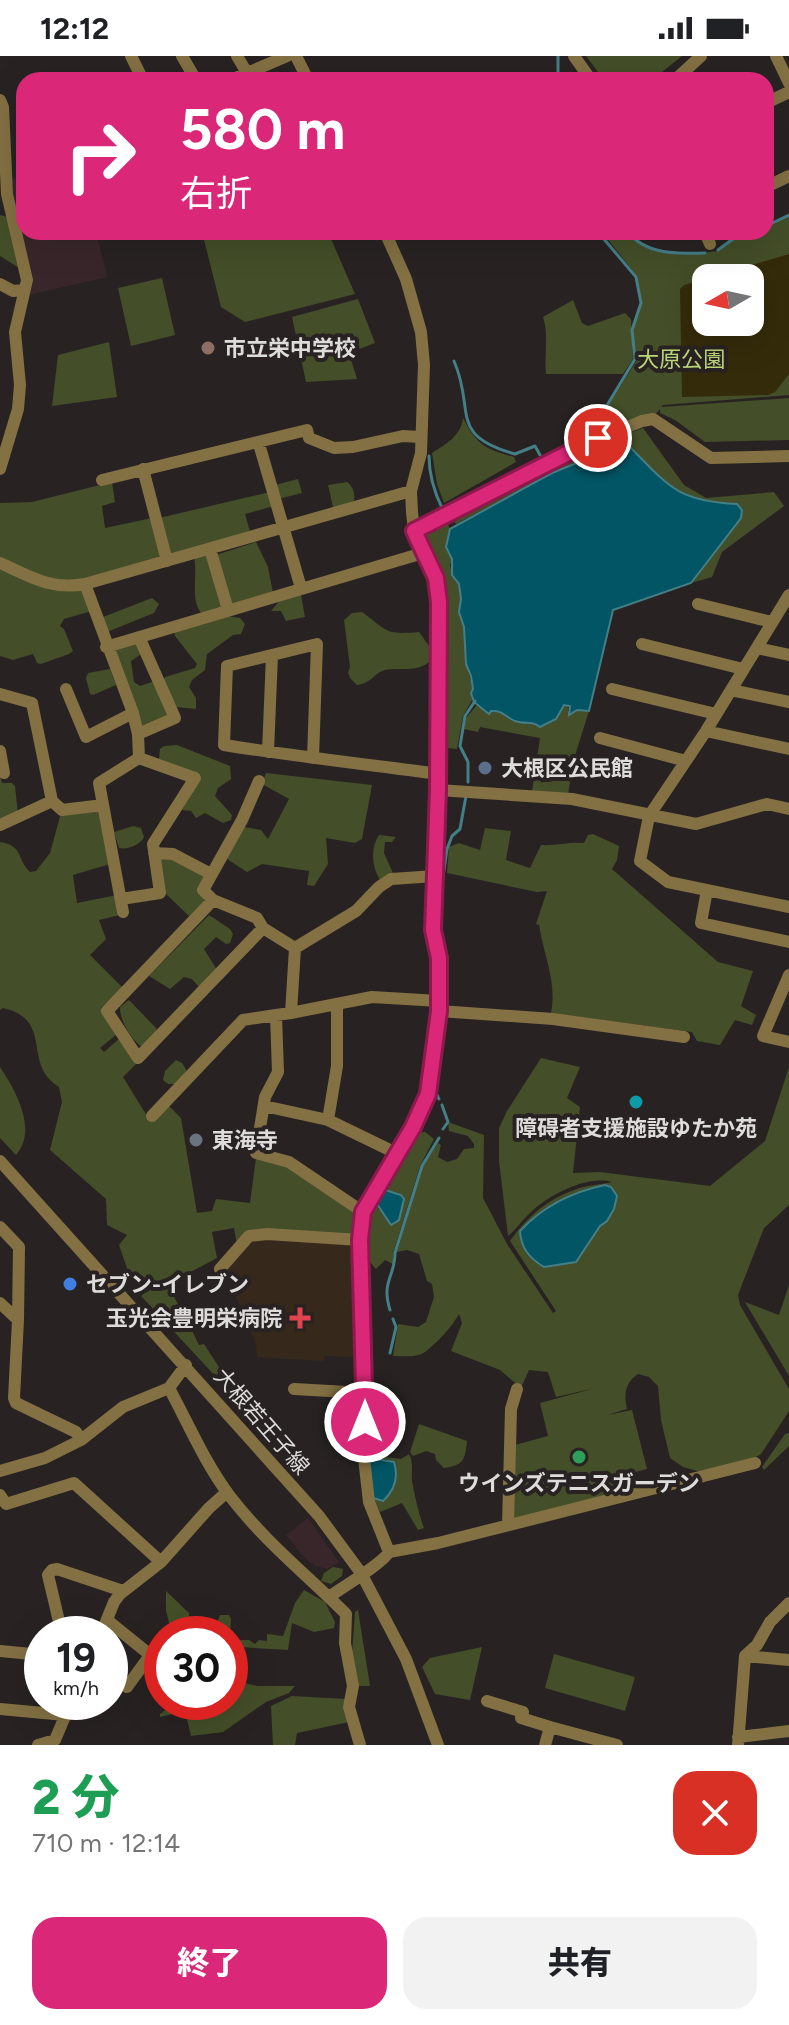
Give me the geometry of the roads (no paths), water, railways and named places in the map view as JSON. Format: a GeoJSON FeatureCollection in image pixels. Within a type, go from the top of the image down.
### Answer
{"type":"FeatureCollection","features":[{"type":"Feature","properties":{"kind":"street"},"geometry":{"type":"LineString","coordinates":[[249,72],[287,56]]}},
{"type":"Feature","properties":{"kind":"street"},"geometry":{"type":"LineString","coordinates":[[684,72],[701,56]]}},
{"type":"Feature","properties":{"kind":"street"},"geometry":{"type":"LineString","coordinates":[[776,56],[789,83]]}},
{"type":"Feature","properties":{"kind":"street"},"geometry":{"type":"LineString","coordinates":[[0,100],[3,107],[7,194],[16,233]]}},
{"type":"Feature","properties":{"kind":"street"},"geometry":{"type":"LineString","coordinates":[[0,206],[7,194]]}},
{"type":"Feature","properties":{"kind":"street"},"geometry":{"type":"LineString","coordinates":[[0,469],[18,409],[20,385],[15,332],[27,280],[18,240]]}},
{"type":"Feature","properties":{"kind":"street"},"geometry":{"type":"LineString","coordinates":[[389,240],[406,279],[421,332],[424,365],[421,453],[411,491],[414,531],[436,578],[439,602],[438,790],[433,930],[439,958],[439,1006],[428,1094],[398,1154],[363,1212],[360,1240],[364,1458],[369,1502],[389,1552]]}},
{"type":"Feature","properties":{"kind":"street"},"geometry":{"type":"LineString","coordinates":[[0,284],[13,291],[24,290]]}},
{"type":"Feature","properties":{"kind":"street"},"geometry":{"type":"LineString","coordinates":[[414,531],[562,454],[642,421],[653,419],[711,458],[789,456]]}},
{"type":"Feature","properties":{"kind":"street"},"geometry":{"type":"LineString","coordinates":[[102,480],[307,430],[309,438],[334,448],[403,436],[420,437]]}},
{"type":"Feature","properties":{"kind":"street"},"geometry":{"type":"LineString","coordinates":[[259,444],[301,588]]}},
{"type":"Feature","properties":{"kind":"street"},"geometry":{"type":"LineString","coordinates":[[143,469],[167,561]]}},
{"type":"Feature","properties":{"kind":"street"},"geometry":{"type":"LineString","coordinates":[[0,563],[50,585],[69,587],[411,491]]}},
{"type":"Feature","properties":{"kind":"street"},"geometry":{"type":"LineString","coordinates":[[210,549],[228,610]]}},
{"type":"Feature","properties":{"kind":"street"},"geometry":{"type":"LineString","coordinates":[[106,647],[423,553]]}},
{"type":"Feature","properties":{"kind":"street"},"geometry":{"type":"LineString","coordinates":[[85,584],[133,713],[139,758]]}},
{"type":"Feature","properties":{"kind":"street"},"geometry":{"type":"LineString","coordinates":[[787,603],[649,816],[640,861],[668,882],[789,907]]}},
{"type":"Feature","properties":{"kind":"street"},"geometry":{"type":"LineString","coordinates":[[698,604],[772,622]]}},
{"type":"Feature","properties":{"kind":"street"},"geometry":{"type":"LineString","coordinates":[[138,734],[175,718],[139,637]]}},
{"type":"Feature","properties":{"kind":"street"},"geometry":{"type":"LineString","coordinates":[[313,758],[317,644],[227,666],[224,745],[268,752],[313,758],[438,774]]}},
{"type":"Feature","properties":{"kind":"street"},"geometry":{"type":"LineString","coordinates":[[642,644],[743,669]]}},
{"type":"Feature","properties":{"kind":"street"},"geometry":{"type":"LineString","coordinates":[[757,648],[789,655]]}},
{"type":"Feature","properties":{"kind":"street"},"geometry":{"type":"LineString","coordinates":[[268,752],[272,655]]}},
{"type":"Feature","properties":{"kind":"street"},"geometry":{"type":"LineString","coordinates":[[66,689],[86,737],[133,713]]}},
{"type":"Feature","properties":{"kind":"street"},"geometry":{"type":"LineString","coordinates":[[612,689],[716,714]]}},
{"type":"Feature","properties":{"kind":"street"},"geometry":{"type":"LineString","coordinates":[[731,690],[789,702]]}},
{"type":"Feature","properties":{"kind":"street"},"geometry":{"type":"LineString","coordinates":[[0,694],[32,703],[52,801],[62,810],[103,805]]}},
{"type":"Feature","properties":{"kind":"street"},"geometry":{"type":"LineString","coordinates":[[706,731],[789,749]]}},
{"type":"Feature","properties":{"kind":"street"},"geometry":{"type":"LineString","coordinates":[[600,738],[686,761]]}},
{"type":"Feature","properties":{"kind":"street"},"geometry":{"type":"LineString","coordinates":[[0,751],[4,773]]}},
{"type":"Feature","properties":{"kind":"street"},"geometry":{"type":"LineString","coordinates":[[139,758],[195,778],[153,844],[160,893],[122,906],[99,783],[139,758]]}},
{"type":"Feature","properties":{"kind":"street"},"geometry":{"type":"LineString","coordinates":[[259,781],[203,890],[213,900],[257,918],[263,928],[295,948]]}},
{"type":"Feature","properties":{"kind":"street"},"geometry":{"type":"LineString","coordinates":[[438,790],[572,799],[696,824],[767,804],[789,809]]}},
{"type":"Feature","properties":{"kind":"street"},"geometry":{"type":"LineString","coordinates":[[0,825],[52,801]]}},
{"type":"Feature","properties":{"kind":"street"},"geometry":{"type":"LineString","coordinates":[[154,853],[173,854],[211,874]]}},
{"type":"Feature","properties":{"kind":"street"},"geometry":{"type":"LineString","coordinates":[[295,948],[356,911],[391,879],[436,876]]}},
{"type":"Feature","properties":{"kind":"street"},"geometry":{"type":"LineString","coordinates":[[707,890],[701,923],[789,942]]}},
{"type":"Feature","properties":{"kind":"street"},"geometry":{"type":"LineString","coordinates":[[213,900],[107,1011],[138,1058],[263,928]]}},
{"type":"Feature","properties":{"kind":"street"},"geometry":{"type":"LineString","coordinates":[[291,1013],[295,948]]}},
{"type":"Feature","properties":{"kind":"street"},"geometry":{"type":"LineString","coordinates":[[789,975],[763,1036],[789,1042]]}},
{"type":"Feature","properties":{"kind":"street"},"geometry":{"type":"LineString","coordinates":[[152,1116],[243,1020],[337,1006],[372,997],[684,1037]]}},
{"type":"Feature","properties":{"kind":"street"},"geometry":{"type":"LineString","coordinates":[[328,1120],[335,1089],[337,1006]]}},
{"type":"Feature","properties":{"kind":"street"},"geometry":{"type":"LineString","coordinates":[[276,1015],[278,1072],[264,1106],[256,1153],[289,1162],[363,1212]]}},
{"type":"Feature","properties":{"kind":"street"},"geometry":{"type":"LineString","coordinates":[[264,1106],[328,1120],[398,1154]]}},
{"type":"Feature","properties":{"kind":"street","name":"大根若王子線"},"geometry":{"type":"LineString","coordinates":[[1,1165],[186,1365],[319,1516],[361,1573],[406,1659],[438,1745]]}},
{"type":"Feature","properties":{"kind":"street"},"geometry":{"type":"LineString","coordinates":[[0,1227],[19,1247],[14,1398],[16,1403],[76,1432],[81,1440]]}},
{"type":"Feature","properties":{"kind":"street"},"geometry":{"type":"LineString","coordinates":[[220,1269],[249,1236],[267,1234],[360,1240]]}},
{"type":"Feature","properties":{"kind":"street"},"geometry":{"type":"LineString","coordinates":[[0,1303],[18,1320]]}},
{"type":"Feature","properties":{"kind":"street"},"geometry":{"type":"LineString","coordinates":[[0,1471],[45,1458],[81,1440],[123,1407],[169,1388],[186,1365]]}},
{"type":"Feature","properties":{"kind":"street"},"geometry":{"type":"LineString","coordinates":[[169,1388],[227,1492],[263,1535],[346,1614],[345,1643],[353,1686],[349,1707],[360,1745]]}},
{"type":"Feature","properties":{"kind":"street"},"geometry":{"type":"LineString","coordinates":[[294,1389],[365,1393]]}},
{"type":"Feature","properties":{"kind":"street"},"geometry":{"type":"LineString","coordinates":[[508,1525],[511,1409],[517,1389]]}},
{"type":"Feature","properties":{"kind":"street"},"geometry":{"type":"LineString","coordinates":[[329,1597],[379,1563],[389,1552],[438,1543],[755,1463]]}},
{"type":"Feature","properties":{"kind":"street"},"geometry":{"type":"LineString","coordinates":[[0,1495],[6,1504],[74,1483],[161,1562]]}},
{"type":"Feature","properties":{"kind":"street"},"geometry":{"type":"LineString","coordinates":[[109,1616],[123,1591],[161,1562],[227,1492]]}},
{"type":"Feature","properties":{"kind":"street"},"geometry":{"type":"LineString","coordinates":[[58,1616],[48,1575],[52,1570],[123,1591]]}},
{"type":"Feature","properties":{"kind":"street"},"geometry":{"type":"LineString","coordinates":[[789,1603],[770,1622],[757,1645],[745,1656],[738,1741],[789,1731]]}},
{"type":"Feature","properties":{"kind":"street"},"geometry":{"type":"LineString","coordinates":[[128,1637],[149,1654],[128,1686]]}},
{"type":"Feature","properties":{"kind":"street"},"geometry":{"type":"LineString","coordinates":[[0,1651],[24,1653]]}},
{"type":"Feature","properties":{"kind":"street"},"geometry":{"type":"LineString","coordinates":[[745,1656],[789,1660]]}},
{"type":"Feature","properties":{"kind":"street"},"geometry":{"type":"LineString","coordinates":[[487,1701],[523,1712],[521,1718],[613,1744]]}},
{"type":"Feature","properties":{"kind":"street"},"geometry":{"type":"LineString","coordinates":[[0,1709],[24,1711]]}},
{"type":"Feature","properties":{"kind":"street"},"geometry":{"type":"LineString","coordinates":[[38,1745],[55,1740],[63,1720]]}},
{"type":"Feature","properties":{"kind":"street"},"geometry":{"type":"LineString","coordinates":[[545,1745],[550,1727]]}},
{"type":"Feature","properties":{"kind":"water"},"geometry":{"type":"Polygon","coordinates":[[[619,446],[630,447],[665,482],[688,495],[737,504],[742,510],[741,518],[691,583],[613,610],[589,711],[577,710],[569,715],[570,706],[564,705],[556,719],[540,727],[515,721],[498,712],[491,711],[489,714],[474,702],[471,693],[473,689],[466,664],[464,627],[459,612],[459,584],[452,575],[452,559],[446,547],[450,529],[552,473],[619,446]]]}},
{"type":"Feature","properties":{"kind":"water"},"geometry":{"type":"Polygon","coordinates":[[[605,1185],[611,1187],[617,1196],[614,1209],[576,1262],[544,1267],[530,1256],[522,1243],[520,1231],[529,1222],[559,1201],[605,1185]]]}},
{"type":"Feature","properties":{"kind":"water"},"geometry":{"type":"Polygon","coordinates":[[[382,1189],[401,1195],[404,1199],[399,1220],[391,1225],[375,1201],[382,1189]]]}},
{"type":"Feature","properties":{"kind":"water"},"geometry":{"type":"Polygon","coordinates":[[[368,1460],[394,1462],[396,1473],[395,1483],[383,1501],[373,1498],[368,1460]]]}},
{"type":"Feature","properties":{"kind":"waterway"},"geometry":{"type":"LineString","coordinates":[[558,56],[558,72]]}},
{"type":"Feature","properties":{"kind":"waterway"},"geometry":{"type":"LineString","coordinates":[[774,222],[789,215]]}},
{"type":"Feature","properties":{"kind":"waterway"},"geometry":{"type":"LineString","coordinates":[[605,240],[636,277],[641,303],[632,330],[635,359],[606,407]]}},
{"type":"Feature","properties":{"kind":"waterway"},"geometry":{"type":"LineString","coordinates":[[635,240],[653,249],[674,253],[705,253]]}},
{"type":"Feature","properties":{"kind":"waterway"},"geometry":{"type":"LineString","coordinates":[[718,250],[732,240]]}},
{"type":"Feature","properties":{"kind":"waterway"},"geometry":{"type":"LineString","coordinates":[[454,361],[467,419],[480,438],[515,454],[535,446],[540,455]]}},
{"type":"Feature","properties":{"kind":"waterway"},"geometry":{"type":"LineString","coordinates":[[429,456],[434,486],[445,514]]}},
{"type":"Feature","properties":{"kind":"waterway"},"geometry":{"type":"LineString","coordinates":[[468,782],[468,762],[460,746],[465,716],[475,701]]}},
{"type":"Feature","properties":{"kind":"waterway"},"geometry":{"type":"LineString","coordinates":[[440,898],[447,849],[452,836],[460,829],[466,796]]}},
{"type":"Feature","properties":{"kind":"waterway"},"geometry":{"type":"LineString","coordinates":[[439,922],[443,950]]}},
{"type":"Feature","properties":{"kind":"waterway"},"geometry":{"type":"LineString","coordinates":[[445,977],[445,999]]}},
{"type":"Feature","properties":{"kind":"waterway"},"geometry":{"type":"LineString","coordinates":[[439,1057],[445,1018]]}},
{"type":"Feature","properties":{"kind":"waterway"},"geometry":{"type":"LineString","coordinates":[[434,1088],[439,1099]]}},
{"type":"Feature","properties":{"kind":"waterway"},"geometry":{"type":"LineString","coordinates":[[442,1105],[448,1122],[443,1129]]}},
{"type":"Feature","properties":{"kind":"waterway"},"geometry":{"type":"LineString","coordinates":[[390,1310],[387,1292],[395,1253],[422,1166],[439,1138]]}},
{"type":"Feature","properties":{"kind":"waterway"},"geometry":{"type":"LineString","coordinates":[[390,1353],[396,1327],[393,1319]]}},
{"type":"Feature","properties":{"kind":"place","name":"市立栄中学校"},"geometry":{"type":"Point","coordinates":[208,348]}},
{"type":"Feature","properties":{"kind":"place","name":"大根区公民館"},"geometry":{"type":"Point","coordinates":[485,768]}},
{"type":"Feature","properties":{"kind":"place","name":"障碍者支援施設ゆたか苑"},"geometry":{"type":"Point","coordinates":[636,1102]}},
{"type":"Feature","properties":{"kind":"place","name":"東海寺"},"geometry":{"type":"Point","coordinates":[196,1140]}},
{"type":"Feature","properties":{"kind":"place","name":"セブン-イレブン"},"geometry":{"type":"Point","coordinates":[70,1284]}},
{"type":"Feature","properties":{"kind":"place","name":"玉光会豊明栄病院"},"geometry":{"type":"Point","coordinates":[300,1318]}},
{"type":"Feature","properties":{"kind":"place","name":"ウインズテニスガーデン"},"geometry":{"type":"Point","coordinates":[579,1457]}},
{"type":"Feature","properties":{"kind":"park label","name":"大原公園"},"geometry":{"type":"Point","coordinates":[681,359]}}]}
